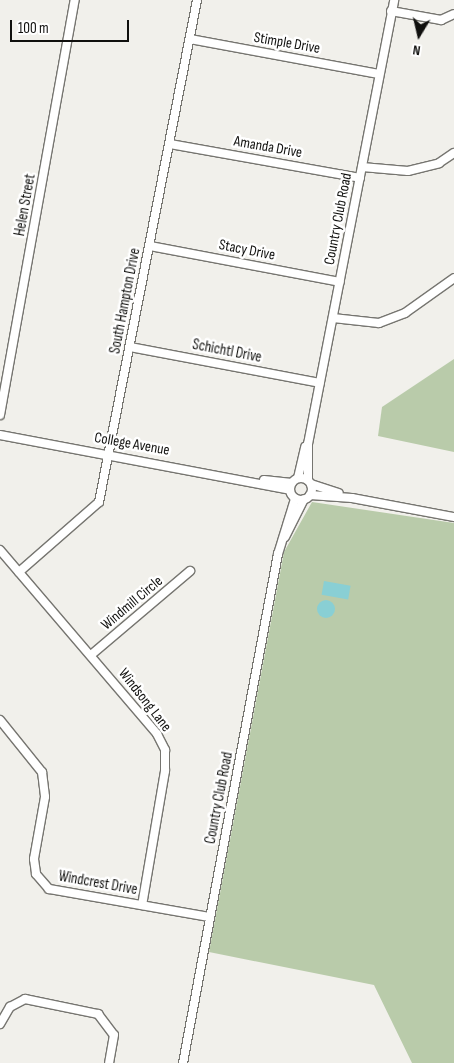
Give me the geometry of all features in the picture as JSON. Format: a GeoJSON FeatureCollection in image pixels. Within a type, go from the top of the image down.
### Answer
{"type":"FeatureCollection","features":[{"type":"Feature","properties":{"kind":"street","name":"Helen Street"},"geometry":{"type":"LineString","coordinates":[[0,415],[75,0]]}},
{"type":"Feature","properties":{"kind":"street","name":"South Hampton Drive"},"geometry":{"type":"LineString","coordinates":[[19,572],[99,502],[197,0]]}},
{"type":"Feature","properties":{"kind":"street","name":"Country Club Road"},"geometry":{"type":"LineString","coordinates":[[293,484],[308,444],[394,0]]}},
{"type":"Feature","properties":{"kind":"street"},"geometry":{"type":"LineString","coordinates":[[391,11],[441,20],[454,14]]}},
{"type":"Feature","properties":{"kind":"street","name":"Stimple Drive"},"geometry":{"type":"LineString","coordinates":[[190,39],[379,74]]}},
{"type":"Feature","properties":{"kind":"street","name":"Amanda Drive"},"geometry":{"type":"LineString","coordinates":[[170,144],[360,178]]}},
{"type":"Feature","properties":{"kind":"street"},"geometry":{"type":"LineString","coordinates":[[362,167],[408,171],[439,163],[454,153]]}},
{"type":"Feature","properties":{"kind":"street","name":"Stacy Drive"},"geometry":{"type":"LineString","coordinates":[[150,246],[340,282]]}},
{"type":"Feature","properties":{"kind":"street"},"geometry":{"type":"LineString","coordinates":[[333,318],[379,323],[405,313],[454,278]]}},
{"type":"Feature","properties":{"kind":"street","name":"Schichtl Drive"},"geometry":{"type":"LineString","coordinates":[[130,347],[320,383]]}},
{"type":"Feature","properties":{"kind":"street","name":"College Avenue"},"geometry":{"type":"LineString","coordinates":[[0,435],[260,482],[293,484],[310,482]]}},
{"type":"Feature","properties":{"kind":"street","name":"Country Club Road"},"geometry":{"type":"LineString","coordinates":[[283,538],[307,497],[310,482],[308,444]]}},
{"type":"Feature","properties":{"kind":"street"},"geometry":{"type":"LineString","coordinates":[[310,482],[352,498]]}},
{"type":"Feature","properties":{"kind":"street"},"geometry":{"type":"LineString","coordinates":[[293,484],[295,498],[352,498],[454,517]]}},
{"type":"Feature","properties":{"kind":"street","name":"Country Club Road"},"geometry":{"type":"LineString","coordinates":[[183,1063],[283,538],[295,498]]}},
{"type":"Feature","properties":{"kind":"street","name":"Windsong Lane"},"geometry":{"type":"LineString","coordinates":[[0,550],[157,734],[165,750],[165,772],[142,905]]}},
{"type":"Feature","properties":{"kind":"street","name":"Windmill Circle"},"geometry":{"type":"LineString","coordinates":[[91,655],[190,571]]}},
{"type":"Feature","properties":{"kind":"street","name":"Windcrest Drive"},"geometry":{"type":"LineString","coordinates":[[0,720],[42,772],[44,797],[36,874],[49,889],[210,917]]}},
{"type":"Feature","properties":{"kind":"street"},"geometry":{"type":"LineString","coordinates":[[0,1024],[10,1007],[25,999],[98,1014],[114,1035],[109,1063]]}},
{"type":"Feature","properties":{"kind":"green space"},"geometry":{"type":"Polygon","coordinates":[[[454,359],[454,452],[378,436],[382,407],[454,359]]]}},
{"type":"Feature","properties":{"kind":"green space"},"geometry":{"type":"Polygon","coordinates":[[[312,502],[454,523],[454,1063],[412,1063],[374,985],[209,952],[284,552],[312,502]]]}},
{"type":"Feature","properties":{"kind":"water"},"geometry":{"type":"Polygon","coordinates":[[[324,581],[351,586],[348,599],[322,595],[324,581]]]}},
{"type":"Feature","properties":{"kind":"water"},"geometry":{"type":"Polygon","coordinates":[[[322,600],[330,600],[335,605],[333,616],[322,618],[317,613],[317,605],[322,600]]]}}]}
